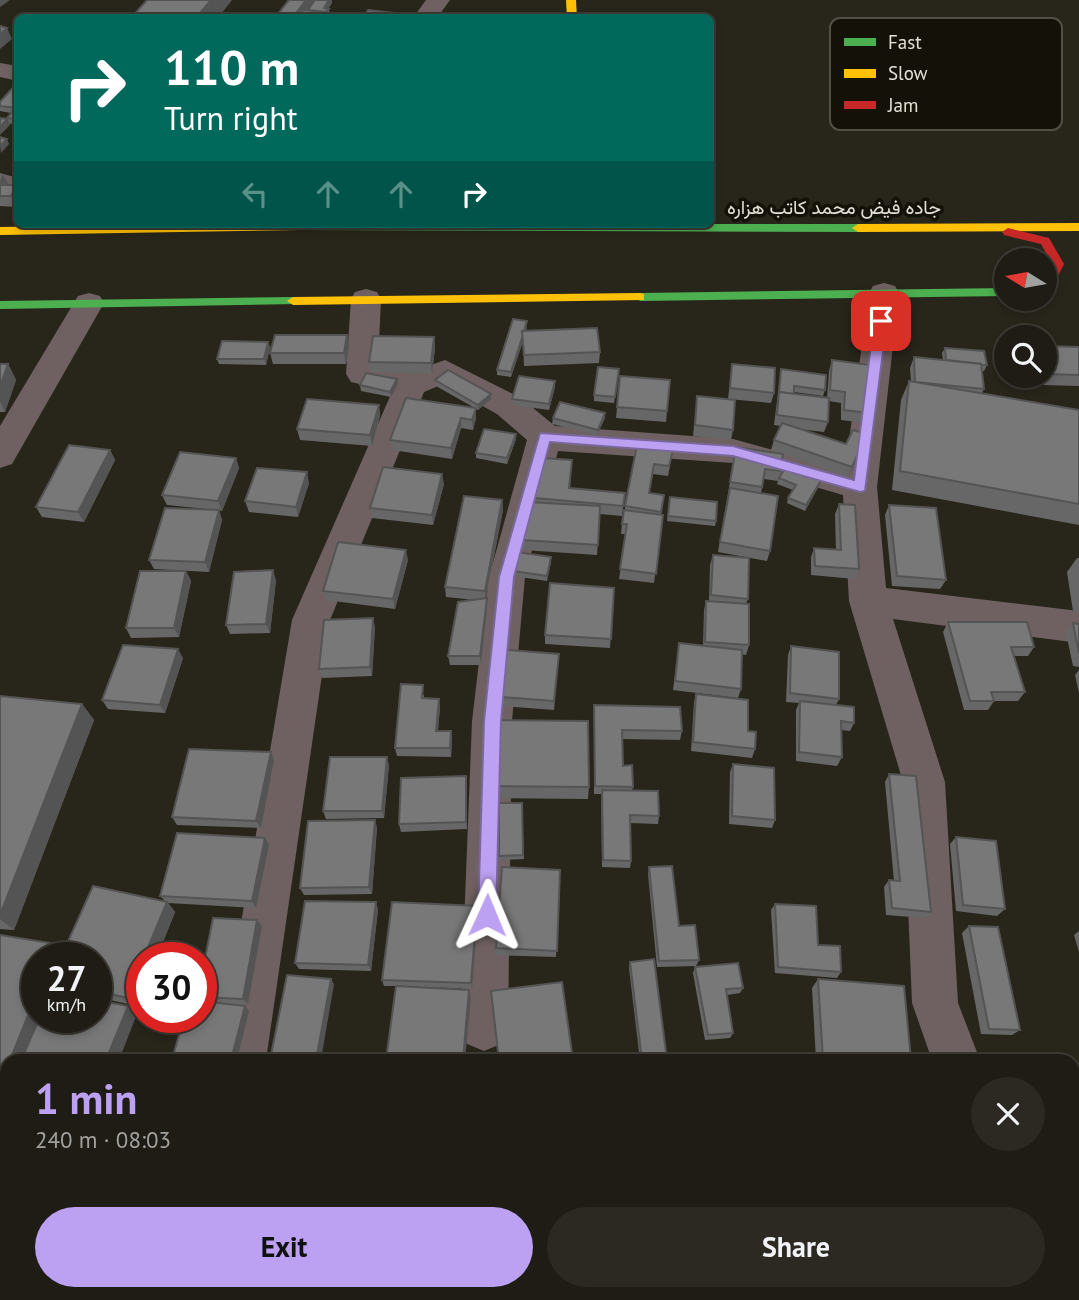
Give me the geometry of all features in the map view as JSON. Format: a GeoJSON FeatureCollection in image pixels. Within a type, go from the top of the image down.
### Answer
{"type":"FeatureCollection","features":[{"type":"Feature","properties":{"kind":"main road","name":"جاده فیض محمد کاتب هزاره"},"geometry":{"type":"LineString","coordinates":[[714,226],[1079,227]]}},
{"type":"Feature","properties":{"kind":"main road","name":"جاده فیض محمد کاتب هزاره"},"geometry":{"type":"LineString","coordinates":[[0,231],[35,228]]}},
{"type":"Feature","properties":{"kind":"main road"},"geometry":{"type":"LineString","coordinates":[[979,228],[1045,241],[1049,248]]}},
{"type":"Feature","properties":{"kind":"main road"},"geometry":{"type":"LineString","coordinates":[[0,304],[994,292]]}},
{"type":"Feature","properties":{"kind":"main road"},"geometry":{"type":"LineString","coordinates":[[1057,292],[1068,292]]}},
{"type":"Feature","properties":{"kind":"street"},"geometry":{"type":"LineString","coordinates":[[428,14],[439,0]]}},
{"type":"Feature","properties":{"kind":"street"},"geometry":{"type":"LineString","coordinates":[[884,293],[860,487],[868,601],[925,782],[935,1003],[954,1054]]}},
{"type":"Feature","properties":{"kind":"street"},"geometry":{"type":"LineString","coordinates":[[366,299],[362,374],[411,384],[445,371],[509,406],[545,436],[566,441],[733,451],[860,487]]}},
{"type":"Feature","properties":{"kind":"street"},"geometry":{"type":"LineString","coordinates":[[0,455],[89,303]]}},
{"type":"Feature","properties":{"kind":"street"},"geometry":{"type":"LineString","coordinates":[[243,1054],[311,620],[411,384]]}},
{"type":"Feature","properties":{"kind":"street"},"geometry":{"type":"LineString","coordinates":[[484,1027],[492,721],[505,590],[545,436]]}},
{"type":"Feature","properties":{"kind":"street"},"geometry":{"type":"LineString","coordinates":[[868,601],[1079,627]]}},
{"type":"Feature","properties":{"kind":"building"},"geometry":{"type":"Polygon","coordinates":[[[147,0],[211,0],[199,14],[135,14],[147,0]]]}},
{"type":"Feature","properties":{"kind":"building"},"geometry":{"type":"Polygon","coordinates":[[[289,0],[306,0],[296,14],[278,14],[289,0]]]}},
{"type":"Feature","properties":{"kind":"building"},"geometry":{"type":"Polygon","coordinates":[[[315,0],[329,0],[324,8],[329,9],[326,12],[308,10],[315,0]]]}},
{"type":"Feature","properties":{"kind":"building"},"geometry":{"type":"Polygon","coordinates":[[[303,10],[341,14],[300,14],[303,10]]]}},
{"type":"Feature","properties":{"kind":"building"},"geometry":{"type":"Polygon","coordinates":[[[368,10],[395,13],[394,14],[366,14],[368,10]]]}},
{"type":"Feature","properties":{"kind":"building"},"geometry":{"type":"Polygon","coordinates":[[[14,86],[14,108],[0,106],[0,102],[14,86]]]}},
{"type":"Feature","properties":{"kind":"building"},"geometry":{"type":"Polygon","coordinates":[[[13,111],[14,111],[14,119],[7,118],[13,111]]]}},
{"type":"Feature","properties":{"kind":"building"},"geometry":{"type":"Polygon","coordinates":[[[0,118],[7,119],[0,127],[0,118]]]}},
{"type":"Feature","properties":{"kind":"building"},"geometry":{"type":"Polygon","coordinates":[[[0,137],[7,139],[0,146],[0,137]]]}},
{"type":"Feature","properties":{"kind":"building"},"geometry":{"type":"Polygon","coordinates":[[[0,185],[14,185],[11,196],[0,196],[0,185]]]}},
{"type":"Feature","properties":{"kind":"building"},"geometry":{"type":"Polygon","coordinates":[[[513,319],[527,321],[523,335],[511,372],[497,370],[513,319]]]}},
{"type":"Feature","properties":{"kind":"building"},"geometry":{"type":"Polygon","coordinates":[[[597,328],[600,352],[524,355],[522,331],[597,328]]]}},
{"type":"Feature","properties":{"kind":"building"},"geometry":{"type":"Polygon","coordinates":[[[275,335],[347,335],[344,353],[270,353],[275,335]]]}},
{"type":"Feature","properties":{"kind":"building"},"geometry":{"type":"Polygon","coordinates":[[[373,336],[434,337],[431,363],[369,362],[373,336]]]}},
{"type":"Feature","properties":{"kind":"building"},"geometry":{"type":"Polygon","coordinates":[[[222,341],[268,342],[264,359],[217,359],[222,341]]]}},
{"type":"Feature","properties":{"kind":"building"},"geometry":{"type":"Polygon","coordinates":[[[1057,346],[1079,347],[1079,375],[1057,374],[1057,346]]]}},
{"type":"Feature","properties":{"kind":"building"},"geometry":{"type":"Polygon","coordinates":[[[945,348],[984,351],[987,365],[946,360],[945,348]]]}},
{"type":"Feature","properties":{"kind":"building"},"geometry":{"type":"Polygon","coordinates":[[[914,357],[981,364],[984,389],[915,382],[914,357]]]}},
{"type":"Feature","properties":{"kind":"building"},"geometry":{"type":"Polygon","coordinates":[[[832,360],[870,365],[869,413],[844,410],[845,392],[830,390],[832,360]]]}},
{"type":"Feature","properties":{"kind":"building"},"geometry":{"type":"Polygon","coordinates":[[[0,364],[8,364],[0,386],[0,364]]]}},
{"type":"Feature","properties":{"kind":"building"},"geometry":{"type":"Polygon","coordinates":[[[732,364],[775,368],[774,393],[730,388],[732,364]]]}},
{"type":"Feature","properties":{"kind":"building"},"geometry":{"type":"Polygon","coordinates":[[[598,367],[619,369],[615,397],[594,395],[598,367]]]}},
{"type":"Feature","properties":{"kind":"building"},"geometry":{"type":"Polygon","coordinates":[[[781,369],[826,375],[825,390],[794,386],[794,394],[779,392],[781,369]]]}},
{"type":"Feature","properties":{"kind":"building"},"geometry":{"type":"Polygon","coordinates":[[[448,370],[491,394],[478,405],[435,380],[448,370]]]}},
{"type":"Feature","properties":{"kind":"building"},"geometry":{"type":"Polygon","coordinates":[[[366,373],[397,379],[390,392],[360,385],[366,373]]]}},
{"type":"Feature","properties":{"kind":"building"},"geometry":{"type":"Polygon","coordinates":[[[519,376],[555,381],[549,404],[512,399],[519,376]]]}},
{"type":"Feature","properties":{"kind":"building"},"geometry":{"type":"Polygon","coordinates":[[[620,376],[670,380],[667,411],[617,407],[620,376]]]}},
{"type":"Feature","properties":{"kind":"building"},"geometry":{"type":"Polygon","coordinates":[[[909,381],[1079,410],[1079,504],[900,471],[909,381]]]}},
{"type":"Feature","properties":{"kind":"building"},"geometry":{"type":"Polygon","coordinates":[[[779,392],[829,398],[828,422],[777,415],[779,392]]]}},
{"type":"Feature","properties":{"kind":"building"},"geometry":{"type":"Polygon","coordinates":[[[697,396],[735,400],[733,430],[695,425],[697,396]]]}},
{"type":"Feature","properties":{"kind":"building"},"geometry":{"type":"Polygon","coordinates":[[[406,398],[476,408],[472,420],[461,418],[451,448],[390,440],[406,398]]]}},
{"type":"Feature","properties":{"kind":"building"},"geometry":{"type":"Polygon","coordinates":[[[307,399],[379,405],[370,435],[297,429],[307,399]]]}},
{"type":"Feature","properties":{"kind":"building"},"geometry":{"type":"Polygon","coordinates":[[[560,402],[605,413],[598,430],[553,418],[560,402]]]}},
{"type":"Feature","properties":{"kind":"building"},"geometry":{"type":"Polygon","coordinates":[[[782,423],[846,444],[853,430],[867,434],[852,467],[774,440],[782,423]]]}},
{"type":"Feature","properties":{"kind":"building"},"geometry":{"type":"Polygon","coordinates":[[[484,429],[516,434],[507,458],[476,453],[484,429]]]}},
{"type":"Feature","properties":{"kind":"building"},"geometry":{"type":"Polygon","coordinates":[[[69,445],[110,450],[78,512],[36,507],[69,445]]]}},
{"type":"Feature","properties":{"kind":"building"},"geometry":{"type":"Polygon","coordinates":[[[637,445],[673,450],[669,466],[654,464],[649,493],[664,495],[661,512],[625,506],[637,445]]]}},
{"type":"Feature","properties":{"kind":"building"},"geometry":{"type":"Polygon","coordinates":[[[736,447],[783,454],[780,471],[765,469],[762,487],[730,482],[736,447]]]}},
{"type":"Feature","properties":{"kind":"building"},"geometry":{"type":"Polygon","coordinates":[[[180,452],[236,458],[218,501],[162,495],[180,452]]]}},
{"type":"Feature","properties":{"kind":"building"},"geometry":{"type":"Polygon","coordinates":[[[542,458],[572,460],[569,488],[625,493],[623,506],[535,498],[542,458]]]}},
{"type":"Feature","properties":{"kind":"building"},"geometry":{"type":"Polygon","coordinates":[[[787,465],[822,479],[806,505],[788,498],[796,485],[779,478],[787,465]]]}},
{"type":"Feature","properties":{"kind":"building"},"geometry":{"type":"Polygon","coordinates":[[[383,467],[442,474],[432,515],[370,508],[383,467]]]}},
{"type":"Feature","properties":{"kind":"building"},"geometry":{"type":"Polygon","coordinates":[[[257,468],[307,472],[296,507],[245,501],[257,468]]]}},
{"type":"Feature","properties":{"kind":"building"},"geometry":{"type":"Polygon","coordinates":[[[730,488],[778,496],[770,551],[720,542],[730,488]]]}},
{"type":"Feature","properties":{"kind":"building"},"geometry":{"type":"Polygon","coordinates":[[[464,496],[502,500],[485,591],[445,587],[464,496]]]}},
{"type":"Feature","properties":{"kind":"building"},"geometry":{"type":"Polygon","coordinates":[[[670,497],[717,502],[716,521],[668,516],[670,497]]]}},
{"type":"Feature","properties":{"kind":"building"},"geometry":{"type":"Polygon","coordinates":[[[527,502],[600,506],[598,545],[523,540],[527,502]]]}},
{"type":"Feature","properties":{"kind":"building"},"geometry":{"type":"Polygon","coordinates":[[[839,504],[855,505],[859,569],[815,566],[814,548],[841,550],[839,504]]]}},
{"type":"Feature","properties":{"kind":"building"},"geometry":{"type":"Polygon","coordinates":[[[889,505],[936,508],[946,580],[897,576],[889,505]]]}},
{"type":"Feature","properties":{"kind":"building"},"geometry":{"type":"Polygon","coordinates":[[[165,508],[219,510],[205,562],[149,560],[165,508]]]}},
{"type":"Feature","properties":{"kind":"building"},"geometry":{"type":"Polygon","coordinates":[[[624,510],[663,515],[656,574],[620,569],[627,524],[622,524],[624,510]]]}},
{"type":"Feature","properties":{"kind":"building"},"geometry":{"type":"Polygon","coordinates":[[[338,542],[406,550],[393,599],[323,591],[338,542]]]}},
{"type":"Feature","properties":{"kind":"building"},"geometry":{"type":"Polygon","coordinates":[[[517,552],[551,557],[547,576],[513,571],[517,552]]]}},
{"type":"Feature","properties":{"kind":"building"},"geometry":{"type":"Polygon","coordinates":[[[713,555],[749,558],[748,599],[711,595],[713,555]]]}},
{"type":"Feature","properties":{"kind":"building"},"geometry":{"type":"Polygon","coordinates":[[[273,570],[266,624],[226,625],[234,572],[273,570]]]}},
{"type":"Feature","properties":{"kind":"building"},"geometry":{"type":"Polygon","coordinates":[[[140,571],[186,571],[174,628],[126,628],[140,571]]]}},
{"type":"Feature","properties":{"kind":"building"},"geometry":{"type":"Polygon","coordinates":[[[550,583],[614,588],[611,639],[545,635],[550,583]]]}},
{"type":"Feature","properties":{"kind":"building"},"geometry":{"type":"Polygon","coordinates":[[[487,598],[480,656],[448,656],[458,602],[487,598]]]}},
{"type":"Feature","properties":{"kind":"building"},"geometry":{"type":"Polygon","coordinates":[[[706,601],[749,604],[749,645],[705,642],[706,601]]]}},
{"type":"Feature","properties":{"kind":"building"},"geometry":{"type":"Polygon","coordinates":[[[373,618],[370,667],[319,669],[324,620],[373,618]]]}},
{"type":"Feature","properties":{"kind":"building"},"geometry":{"type":"Polygon","coordinates":[[[948,622],[1027,622],[1034,647],[1011,647],[1025,692],[991,692],[994,701],[970,701],[948,622]]]}},
{"type":"Feature","properties":{"kind":"building"},"geometry":{"type":"Polygon","coordinates":[[[1073,623],[1079,624],[1079,653],[1073,623]]]}},
{"type":"Feature","properties":{"kind":"building"},"geometry":{"type":"Polygon","coordinates":[[[679,643],[742,650],[741,689],[675,681],[679,643]]]}},
{"type":"Feature","properties":{"kind":"building"},"geometry":{"type":"Polygon","coordinates":[[[123,645],[178,649],[160,705],[102,700],[123,645]]]}},
{"type":"Feature","properties":{"kind":"building"},"geometry":{"type":"Polygon","coordinates":[[[791,646],[839,652],[839,699],[790,693],[791,646]]]}},
{"type":"Feature","properties":{"kind":"building"},"geometry":{"type":"Polygon","coordinates":[[[507,650],[559,654],[554,701],[500,697],[507,650]]]}},
{"type":"Feature","properties":{"kind":"building"},"geometry":{"type":"Polygon","coordinates":[[[401,684],[423,685],[422,698],[439,699],[436,731],[451,731],[450,748],[395,748],[401,684]]]}},
{"type":"Feature","properties":{"kind":"building"},"geometry":{"type":"Polygon","coordinates":[[[696,694],[748,700],[748,731],[756,732],[755,749],[693,742],[696,694]]]}},
{"type":"Feature","properties":{"kind":"building"},"geometry":{"type":"Polygon","coordinates":[[[0,696],[82,704],[0,915],[0,696]]]}},
{"type":"Feature","properties":{"kind":"building"},"geometry":{"type":"Polygon","coordinates":[[[800,701],[854,707],[854,723],[841,721],[842,757],[799,752],[800,701]]]}},
{"type":"Feature","properties":{"kind":"building"},"geometry":{"type":"Polygon","coordinates":[[[594,705],[680,707],[682,731],[622,730],[623,766],[632,765],[633,787],[595,786],[594,705]]]}},
{"type":"Feature","properties":{"kind":"building"},"geometry":{"type":"Polygon","coordinates":[[[496,720],[588,721],[589,787],[494,786],[496,720]]]}},
{"type":"Feature","properties":{"kind":"building"},"geometry":{"type":"Polygon","coordinates":[[[189,749],[271,752],[256,821],[172,817],[189,749]]]}},
{"type":"Feature","properties":{"kind":"building"},"geometry":{"type":"Polygon","coordinates":[[[330,757],[387,757],[382,811],[323,811],[330,757]]]}},
{"type":"Feature","properties":{"kind":"building"},"geometry":{"type":"Polygon","coordinates":[[[733,764],[774,768],[775,820],[732,816],[733,764]]]}},
{"type":"Feature","properties":{"kind":"building"},"geometry":{"type":"Polygon","coordinates":[[[889,774],[916,776],[931,912],[892,908],[889,880],[900,881],[889,774]]]}},
{"type":"Feature","properties":{"kind":"building"},"geometry":{"type":"Polygon","coordinates":[[[466,776],[466,822],[399,824],[401,778],[466,776]]]}},
{"type":"Feature","properties":{"kind":"building"},"geometry":{"type":"Polygon","coordinates":[[[602,790],[658,791],[659,816],[630,815],[631,861],[603,860],[602,790]]]}},
{"type":"Feature","properties":{"kind":"building"},"geometry":{"type":"Polygon","coordinates":[[[499,803],[522,803],[523,855],[499,856],[499,803]]]}},
{"type":"Feature","properties":{"kind":"building"},"geometry":{"type":"Polygon","coordinates":[[[375,820],[369,887],[300,888],[308,821],[375,820]]]}},
{"type":"Feature","properties":{"kind":"building"},"geometry":{"type":"Polygon","coordinates":[[[177,833],[265,838],[252,901],[160,896],[177,833]]]}},
{"type":"Feature","properties":{"kind":"building"},"geometry":{"type":"Polygon","coordinates":[[[956,837],[996,841],[1005,909],[963,905],[956,837]]]}},
{"type":"Feature","properties":{"kind":"building"},"geometry":{"type":"Polygon","coordinates":[[[672,866],[679,926],[695,925],[699,960],[659,961],[649,867],[672,866]]]}},
{"type":"Feature","properties":{"kind":"building"},"geometry":{"type":"Polygon","coordinates":[[[502,867],[560,870],[557,951],[496,948],[502,867]]]}},
{"type":"Feature","properties":{"kind":"building"},"geometry":{"type":"Polygon","coordinates":[[[93,886],[167,902],[150,942],[126,942],[126,998],[112,994],[112,942],[68,942],[93,886]]]}},
{"type":"Feature","properties":{"kind":"building"},"geometry":{"type":"Polygon","coordinates":[[[305,901],[376,902],[368,965],[295,963],[305,901]]]}},
{"type":"Feature","properties":{"kind":"building"},"geometry":{"type":"Polygon","coordinates":[[[392,902],[477,906],[471,983],[382,980],[392,902]]]}},
{"type":"Feature","properties":{"kind":"building"},"geometry":{"type":"Polygon","coordinates":[[[775,904],[816,906],[818,945],[840,946],[841,972],[778,967],[775,904]]]}},
{"type":"Feature","properties":{"kind":"building"},"geometry":{"type":"Polygon","coordinates":[[[213,918],[257,920],[243,999],[217,998],[217,942],[208,942],[213,918]]]}},
{"type":"Feature","properties":{"kind":"building"},"geometry":{"type":"Polygon","coordinates":[[[969,926],[998,927],[1020,1030],[989,1029],[969,926]]]}},
{"type":"Feature","properties":{"kind":"building"},"geometry":{"type":"Polygon","coordinates":[[[0,935],[44,942],[21,942],[21,1033],[12,1054],[0,1054],[0,935]]]}},
{"type":"Feature","properties":{"kind":"building"},"geometry":{"type":"Polygon","coordinates":[[[654,959],[666,1054],[641,1054],[630,962],[654,959]]]}},
{"type":"Feature","properties":{"kind":"building"},"geometry":{"type":"Polygon","coordinates":[[[738,963],[743,988],[726,989],[733,1033],[708,1035],[695,967],[738,963]]]}},
{"type":"Feature","properties":{"kind":"building"},"geometry":{"type":"Polygon","coordinates":[[[287,975],[331,979],[317,1054],[271,1054],[287,975]]]}},
{"type":"Feature","properties":{"kind":"building"},"geometry":{"type":"Polygon","coordinates":[[[818,979],[904,986],[910,1054],[823,1054],[818,979]]]}},
{"type":"Feature","properties":{"kind":"building"},"geometry":{"type":"Polygon","coordinates":[[[562,982],[572,1054],[498,1054],[491,991],[562,982]]]}},
{"type":"Feature","properties":{"kind":"building"},"geometry":{"type":"Polygon","coordinates":[[[396,986],[469,990],[464,1054],[387,1054],[396,986]]]}},
{"type":"Feature","properties":{"kind":"building"},"geometry":{"type":"Polygon","coordinates":[[[112,1003],[126,1006],[108,1054],[24,1054],[33,1033],[112,1033],[112,1003]]]}},
{"type":"Feature","properties":{"kind":"building"},"geometry":{"type":"Polygon","coordinates":[[[217,1003],[245,1006],[233,1054],[174,1054],[180,1033],[217,1033],[217,1003]]]}},
{"type":"Feature","properties":{"kind":"traffic: fast"},"geometry":{"type":"LineString","coordinates":[[714,227],[858,228]]}},
{"type":"Feature","properties":{"kind":"traffic: fast"},"geometry":{"type":"LineString","coordinates":[[640,297],[994,292]]}},
{"type":"Feature","properties":{"kind":"traffic: fast"},"geometry":{"type":"LineString","coordinates":[[0,305],[293,301]]}},
{"type":"Feature","properties":{"kind":"traffic: slow"},"geometry":{"type":"LineString","coordinates":[[571,0],[572,14]]}},
{"type":"Feature","properties":{"kind":"traffic: slow"},"geometry":{"type":"LineString","coordinates":[[858,228],[1079,227]]}},
{"type":"Feature","properties":{"kind":"traffic: slow"},"geometry":{"type":"LineString","coordinates":[[0,231],[179,228]]}},
{"type":"Feature","properties":{"kind":"traffic: slow"},"geometry":{"type":"LineString","coordinates":[[293,301],[640,297]]}},
{"type":"Feature","properties":{"kind":"traffic: jam"},"geometry":{"type":"LineString","coordinates":[[1008,232],[1045,241],[1049,248]]}},
{"type":"Feature","properties":{"kind":"traffic: jam"},"geometry":{"type":"LineString","coordinates":[[1057,262],[1057,266]]}},
{"type":"Feature","properties":{"kind":"route"},"geometry":{"type":"LineString","coordinates":[[487,915],[492,721],[507,577],[545,436],[566,441],[733,451],[860,487],[881,321]]}}]}
